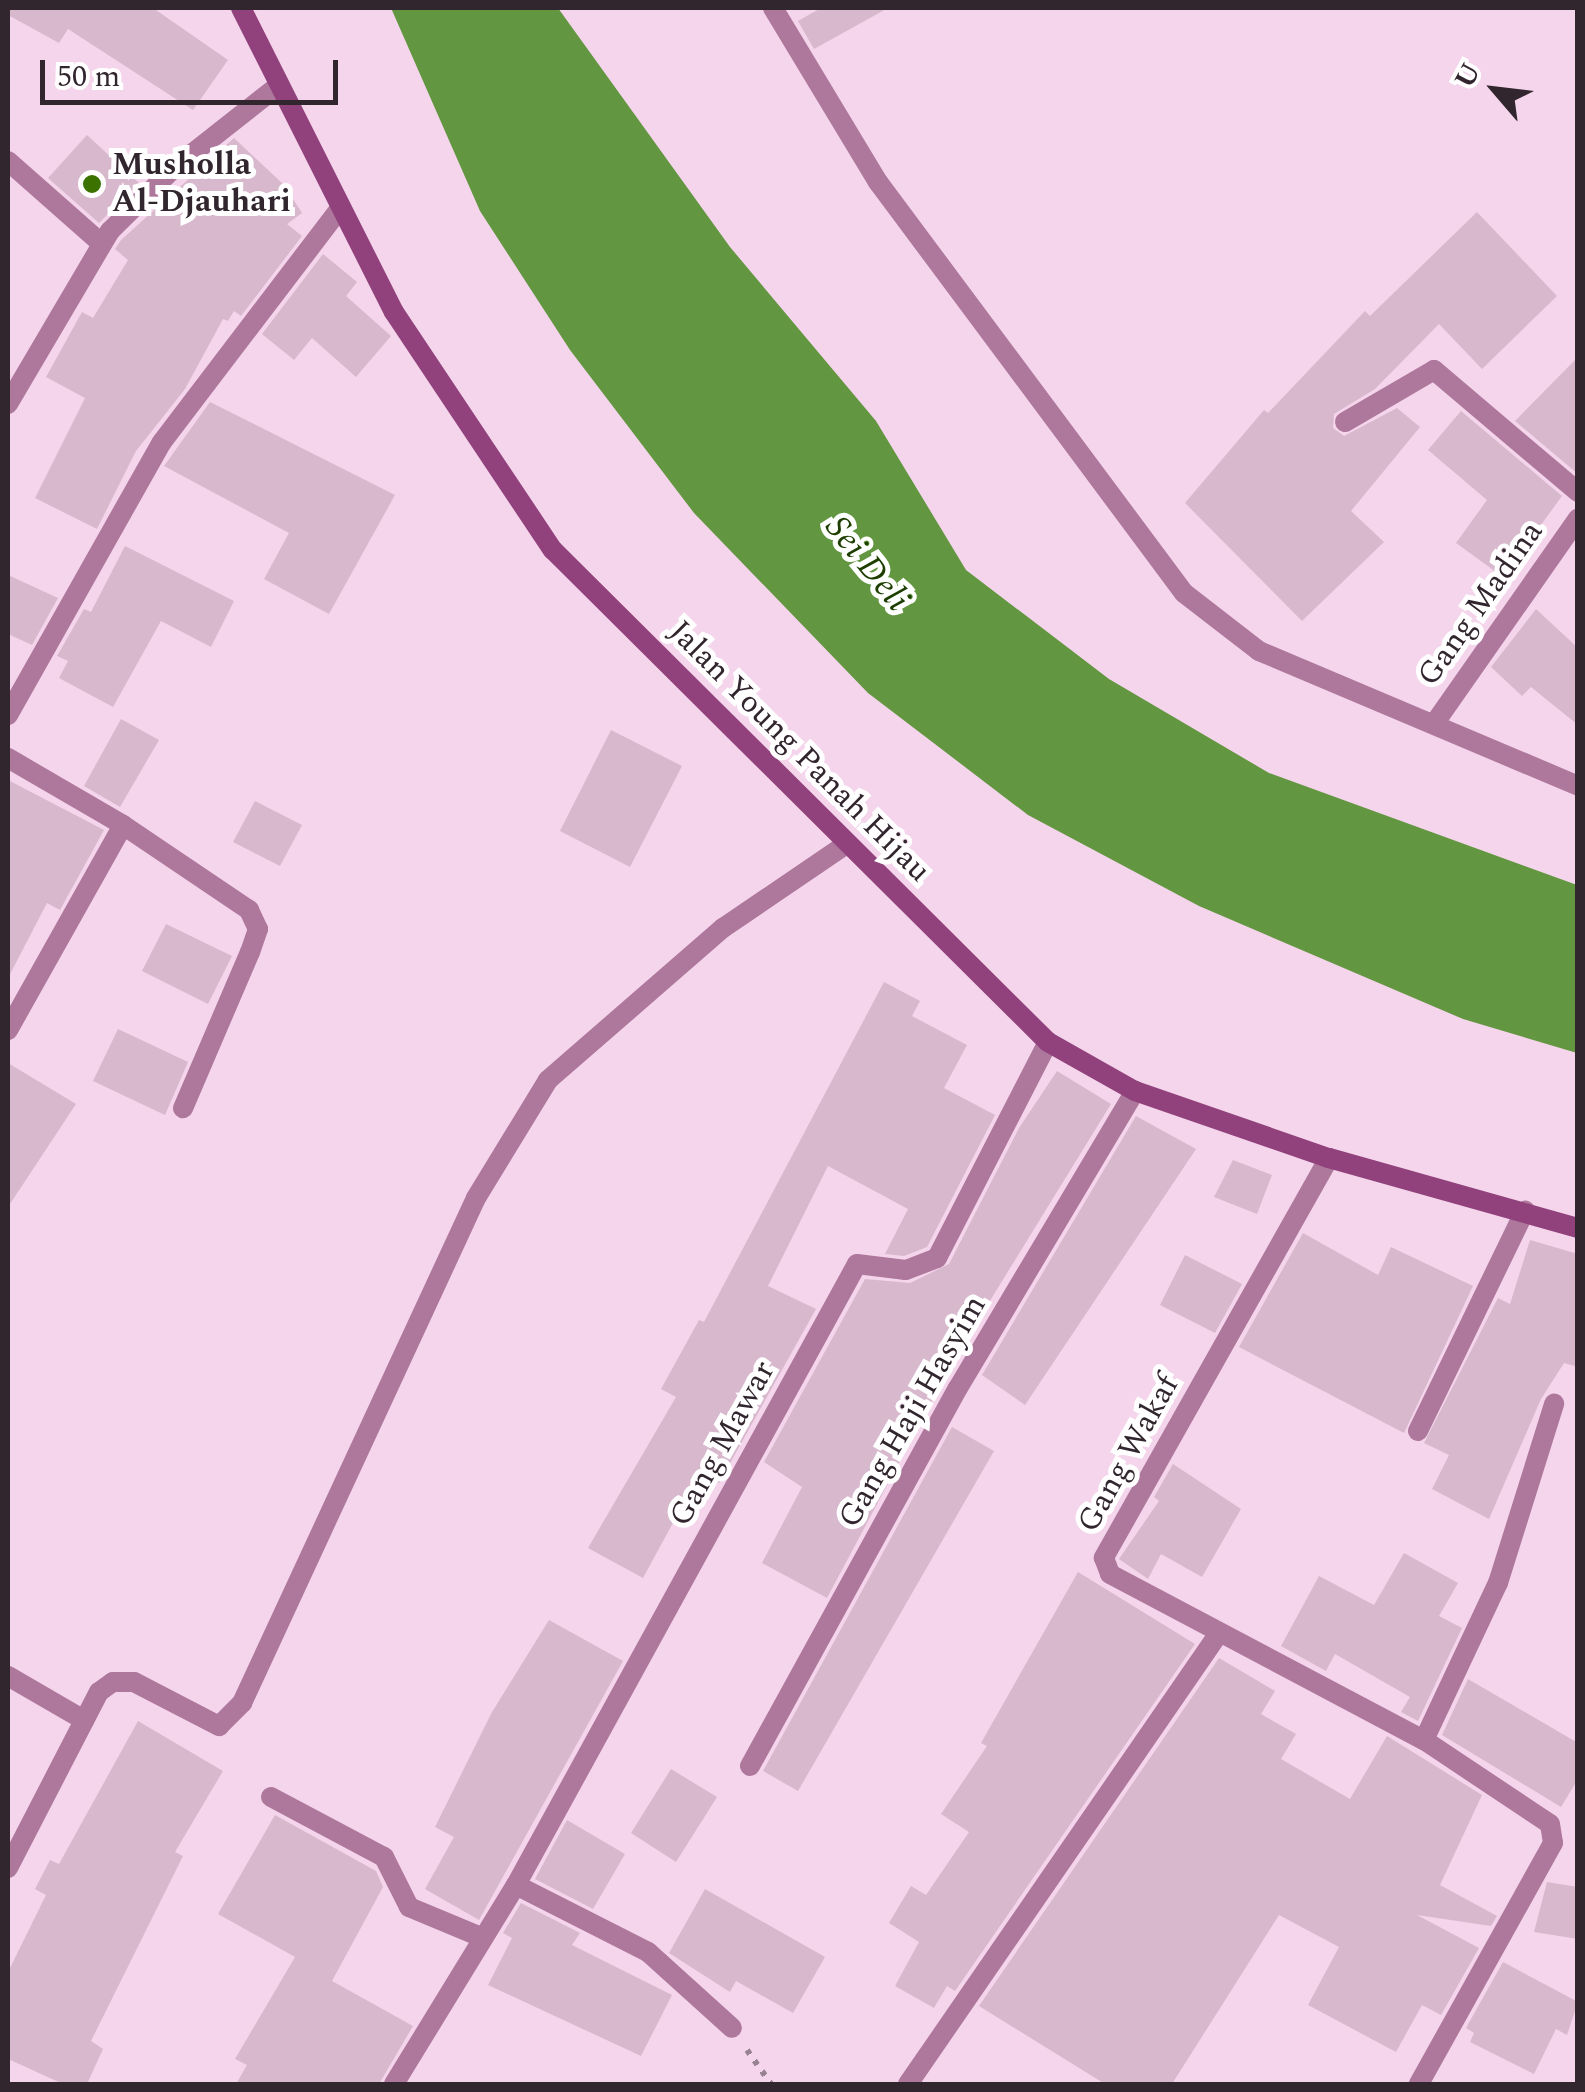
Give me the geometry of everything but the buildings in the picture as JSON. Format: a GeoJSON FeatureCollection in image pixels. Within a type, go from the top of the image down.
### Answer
{"type":"FeatureCollection","features":[{"type":"Feature","properties":{"kind":"street","name":"Jalan Young Panah Hijau"},"geometry":{"type":"LineString","coordinates":[[241,8],[339,210],[394,312],[553,550],[845,845],[1048,1042],[1135,1091],[1329,1158],[1578,1228]]}},
{"type":"Feature","properties":{"kind":"street"},"geometry":{"type":"LineString","coordinates":[[773,8],[878,182],[1184,592],[1259,651],[1578,786]]}},
{"type":"Feature","properties":{"kind":"street"},"geometry":{"type":"LineString","coordinates":[[8,404],[102,244],[175,167],[278,86]]}},
{"type":"Feature","properties":{"kind":"street"},"geometry":{"type":"LineString","coordinates":[[8,161],[102,244]]}},
{"type":"Feature","properties":{"kind":"street"},"geometry":{"type":"LineString","coordinates":[[8,715],[162,442],[339,210]]}},
{"type":"Feature","properties":{"kind":"street"},"geometry":{"type":"LineString","coordinates":[[1345,422],[1434,370],[1578,492]]}},
{"type":"Feature","properties":{"kind":"street","name":"Gang Madina"},"geometry":{"type":"LineString","coordinates":[[1434,724],[1578,518]]}},
{"type":"Feature","properties":{"kind":"street"},"geometry":{"type":"LineString","coordinates":[[1556,547],[1578,558]]}},
{"type":"Feature","properties":{"kind":"street"},"geometry":{"type":"LineString","coordinates":[[8,758],[124,824],[238,898],[258,929],[182,1108]]}},
{"type":"Feature","properties":{"kind":"street"},"geometry":{"type":"LineString","coordinates":[[8,1030],[124,824]]}},
{"type":"Feature","properties":{"kind":"street"},"geometry":{"type":"LineString","coordinates":[[8,1868],[84,1720],[113,1682],[134,1682],[200,1722],[229,1721],[287,1617],[476,1198],[548,1080],[723,928],[845,845]]}},
{"type":"Feature","properties":{"kind":"street","name":"Gang Mawar"},"geometry":{"type":"LineString","coordinates":[[394,2084],[516,1884],[857,1264],[906,1270],[937,1258],[1048,1042]]}},
{"type":"Feature","properties":{"kind":"street","name":"Gang Haji Hasyim"},"geometry":{"type":"LineString","coordinates":[[750,1766],[958,1388],[1135,1091]]}},
{"type":"Feature","properties":{"kind":"street","name":"Gang Wakaf"},"geometry":{"type":"LineString","coordinates":[[1329,1158],[1104,1558],[1110,1574],[1424,1740],[1554,1832],[1419,2084]]}},
{"type":"Feature","properties":{"kind":"street"},"geometry":{"type":"LineString","coordinates":[[1418,1431],[1525,1212]]}},
{"type":"Feature","properties":{"kind":"street"},"geometry":{"type":"LineString","coordinates":[[1424,1740],[1498,1583],[1554,1404]]}},
{"type":"Feature","properties":{"kind":"street"},"geometry":{"type":"LineString","coordinates":[[908,2084],[1218,1633]]}},
{"type":"Feature","properties":{"kind":"street"},"geometry":{"type":"LineString","coordinates":[[8,1676],[84,1720]]}},
{"type":"Feature","properties":{"kind":"street"},"geometry":{"type":"LineString","coordinates":[[271,1796],[384,1857],[409,1907],[481,1937]]}},
{"type":"Feature","properties":{"kind":"street"},"geometry":{"type":"LineString","coordinates":[[516,1884],[648,1952],[732,2028]]}},
{"type":"Feature","properties":{"kind":"path"},"geometry":{"type":"LineString","coordinates":[[732,2028],[770,2084]]}},
{"type":"Feature","properties":{"kind":"water","name":"Sei Deli"},"geometry":{"type":"Polygon","coordinates":[[[391,8],[558,8],[730,247],[876,421],[966,570],[1109,679],[1269,773],[1577,885],[1577,1053],[1463,1019],[1199,906],[1028,815],[868,693],[694,513],[570,350],[480,211],[391,8]]]}},
{"type":"Feature","properties":{"kind":"place","name":"Musholla Al-Djauhari"},"geometry":{"type":"Point","coordinates":[92,184]}}]}
